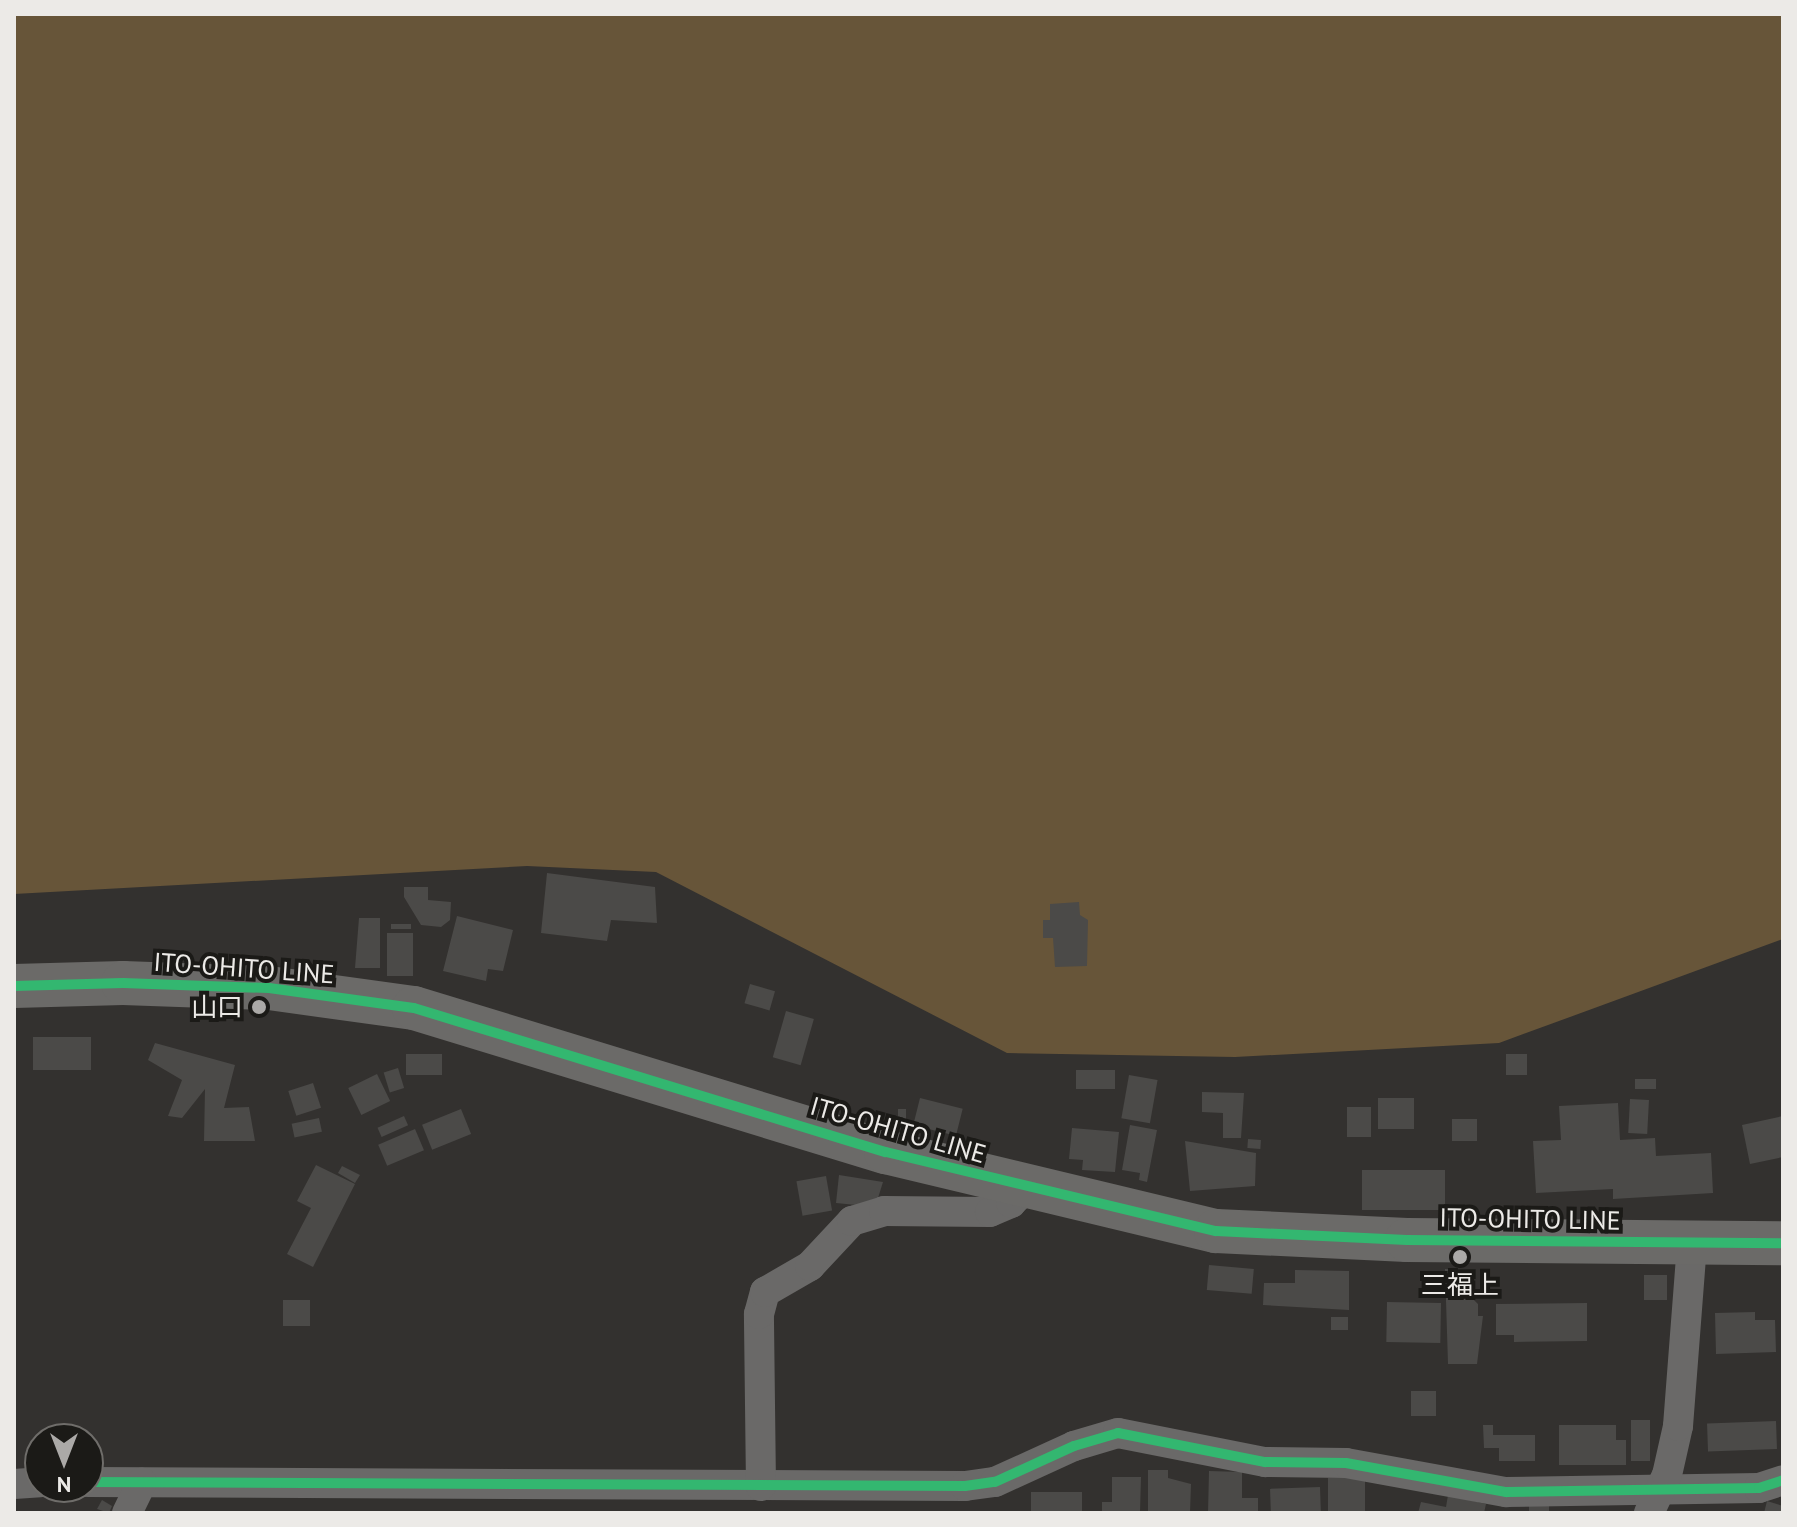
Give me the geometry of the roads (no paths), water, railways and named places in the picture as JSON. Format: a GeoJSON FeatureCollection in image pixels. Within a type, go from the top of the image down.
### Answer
{"type":"FeatureCollection","features":[{"type":"Feature","properties":{"kind":"main road","name":"ITO-OHITO LINE"},"geometry":{"type":"LineString","coordinates":[[14,986],[123,983],[269,988],[414,1008],[886,1152],[1161,1221],[1279,1236],[1783,1243]]}},
{"type":"Feature","properties":{"kind":"street"},"geometry":{"type":"LineString","coordinates":[[761,1466],[759,1314],[765,1292],[810,1266],[852,1221],[884,1211],[990,1212],[1011,1203],[1026,1188]]}},
{"type":"Feature","properties":{"kind":"street"},"geometry":{"type":"LineString","coordinates":[[1655,1501],[1678,1426],[1692,1242]]}},
{"type":"Feature","properties":{"kind":"street"},"geometry":{"type":"LineString","coordinates":[[104,1482],[761,1466],[807,1500],[983,1485],[1118,1433],[1265,1462],[1346,1463],[1466,1488],[1655,1501],[1759,1488],[1783,1480]]}},
{"type":"Feature","properties":{"kind":"street"},"geometry":{"type":"LineString","coordinates":[[127,1513],[142,1482]]}},
{"type":"Feature","properties":{"kind":"place","name":"山口"},"geometry":{"type":"Point","coordinates":[259,1007]}},
{"type":"Feature","properties":{"kind":"place","name":"三福上"},"geometry":{"type":"Point","coordinates":[1460,1257]}}]}
